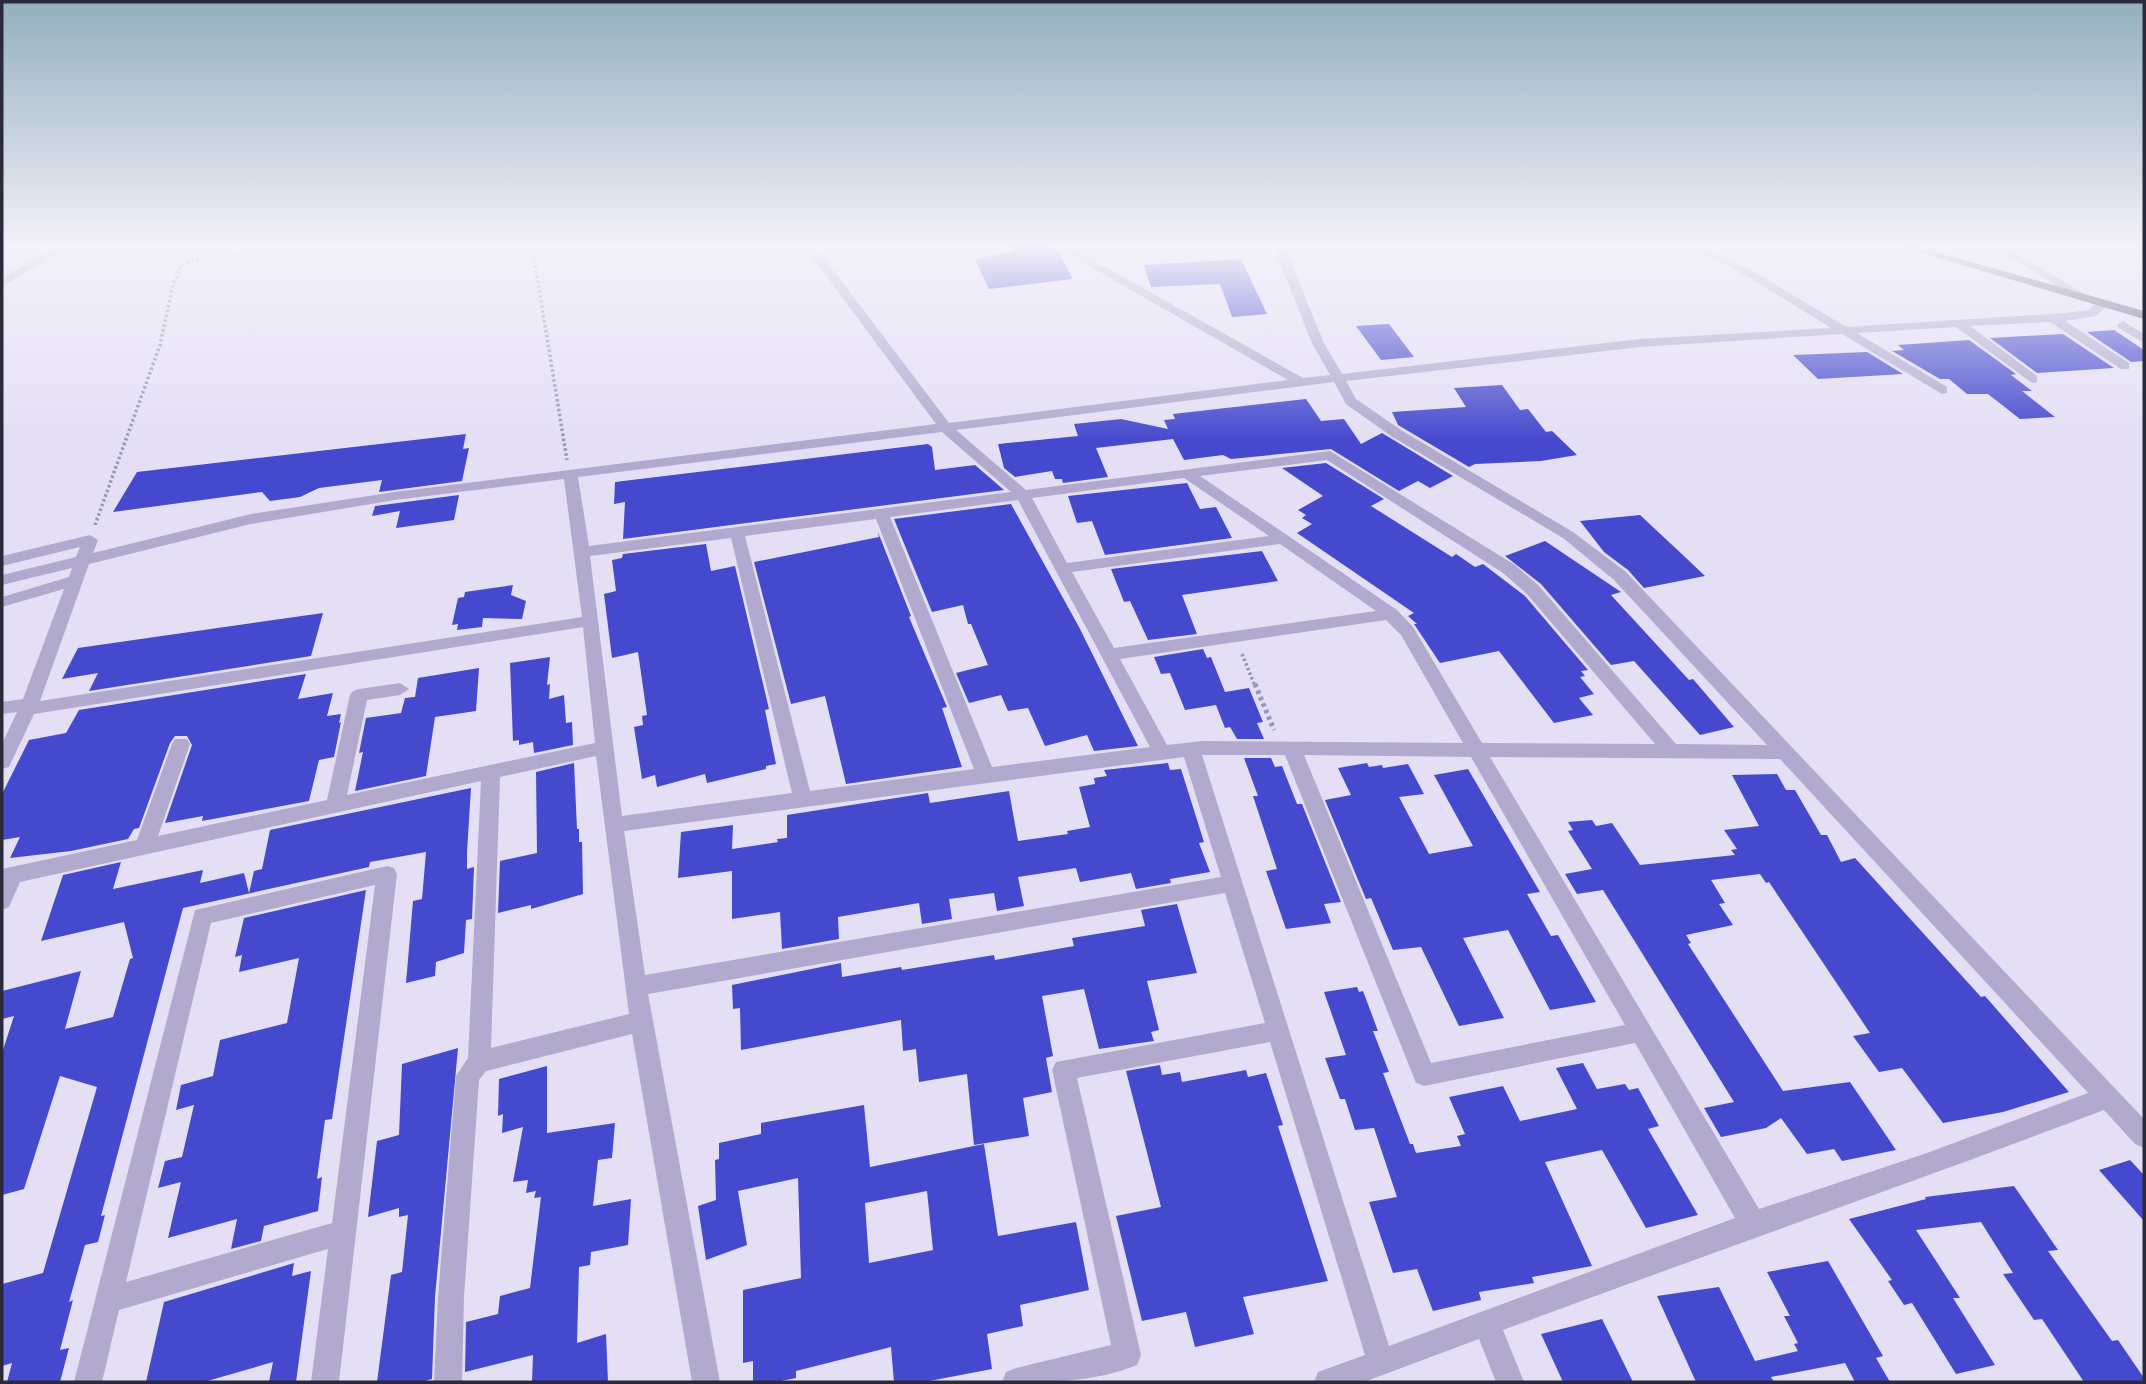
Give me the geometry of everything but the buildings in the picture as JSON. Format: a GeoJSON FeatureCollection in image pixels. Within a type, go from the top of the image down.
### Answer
{"type":"FeatureCollection","features":[{"type":"Feature","properties":{"kind":"street"},"geometry":{"type":"LineString","coordinates":[[858,311],[946,428],[1021,494],[1162,752]]}},
{"type":"Feature","properties":{"kind":"street"},"geometry":{"type":"LineString","coordinates":[[1174,311],[1304,384]]}},
{"type":"Feature","properties":{"kind":"street"},"geometry":{"type":"LineString","coordinates":[[1305,311],[1318,343],[1351,401],[1396,432],[1538,517],[1602,559],[1787,752],[2144,1136]]}},
{"type":"Feature","properties":{"kind":"street"},"geometry":{"type":"LineString","coordinates":[[1809,311],[1942,390]]}},
{"type":"Feature","properties":{"kind":"street"},"geometry":{"type":"LineString","coordinates":[[2,580],[251,519],[395,496],[1640,343],[2053,318],[2095,311]]}},
{"type":"Feature","properties":{"kind":"street"},"geometry":{"type":"LineString","coordinates":[[2053,318],[2125,366]]}},
{"type":"Feature","properties":{"kind":"street"},"geometry":{"type":"LineString","coordinates":[[1959,324],[2032,379]]}},
{"type":"Feature","properties":{"kind":"street"},"geometry":{"type":"LineString","coordinates":[[2123,325],[2144,339]]}},
{"type":"Feature","properties":{"kind":"street"},"geometry":{"type":"LineString","coordinates":[[583,552],[1330,456],[1509,569],[1541,599],[1672,752]]}},
{"type":"Feature","properties":{"kind":"street"},"geometry":{"type":"LineString","coordinates":[[1186,473],[1391,614],[1407,631],[1753,1224]]}},
{"type":"Feature","properties":{"kind":"street"},"geometry":{"type":"LineString","coordinates":[[570,474],[583,552],[613,825],[642,1021],[706,1382]]}},
{"type":"Feature","properties":{"kind":"street"},"geometry":{"type":"LineString","coordinates":[[881,513],[986,776]]}},
{"type":"Feature","properties":{"kind":"street"},"geometry":{"type":"LineString","coordinates":[[737,532],[803,800]]}},
{"type":"Feature","properties":{"kind":"street"},"geometry":{"type":"LineString","coordinates":[[1063,568],[1281,538]]}},
{"type":"Feature","properties":{"kind":"street"},"geometry":{"type":"LineString","coordinates":[[2,561],[90,540],[29,707],[2,762]]}},
{"type":"Feature","properties":{"kind":"street"},"geometry":{"type":"LineString","coordinates":[[2,602],[76,580]]}},
{"type":"Feature","properties":{"kind":"street"},"geometry":{"type":"LineString","coordinates":[[1109,655],[1391,614]]}},
{"type":"Feature","properties":{"kind":"street"},"geometry":{"type":"LineString","coordinates":[[2,708],[29,707],[589,621]]}},
{"type":"Feature","properties":{"kind":"street"},"geometry":{"type":"LineString","coordinates":[[335,805],[359,695],[400,689]]}},
{"type":"Feature","properties":{"kind":"street"},"geometry":{"type":"LineString","coordinates":[[145,846],[181,744]]}},
{"type":"Feature","properties":{"kind":"street"},"geometry":{"type":"LineString","coordinates":[[2,901],[7,876],[606,747]]}},
{"type":"Feature","properties":{"kind":"street"},"geometry":{"type":"LineString","coordinates":[[613,825],[1191,749],[1787,752]]}},
{"type":"Feature","properties":{"kind":"street"},"geometry":{"type":"LineString","coordinates":[[1191,749],[1276,1031],[1381,1363]]}},
{"type":"Feature","properties":{"kind":"street"},"geometry":{"type":"LineString","coordinates":[[1287,749],[1424,1075],[1641,1032]]}},
{"type":"Feature","properties":{"kind":"street"},"geometry":{"type":"LineString","coordinates":[[449,1382],[451,1297],[468,1076],[479,1062],[491,772]]}},
{"type":"Feature","properties":{"kind":"street"},"geometry":{"type":"LineString","coordinates":[[88,1382],[202,916],[387,874],[325,1382]]}},
{"type":"Feature","properties":{"kind":"street"},"geometry":{"type":"LineString","coordinates":[[637,986],[1231,884]]}},
{"type":"Feature","properties":{"kind":"street"},"geometry":{"type":"LineString","coordinates":[[479,1062],[642,1021]]}},
{"type":"Feature","properties":{"kind":"street"},"geometry":{"type":"LineString","coordinates":[[1016,1382],[1127,1355],[1064,1070],[1276,1031]]}},
{"type":"Feature","properties":{"kind":"street"},"geometry":{"type":"LineString","coordinates":[[1328,1382],[1753,1224],[1927,1165],[2108,1097]]}},
{"type":"Feature","properties":{"kind":"street"},"geometry":{"type":"LineString","coordinates":[[109,1300],[344,1232]]}},
{"type":"Feature","properties":{"kind":"street"},"geometry":{"type":"LineString","coordinates":[[1486,1323],[1510,1382]]}},
{"type":"Feature","properties":{"kind":"path"},"geometry":{"type":"LineString","coordinates":[[90,540],[160,345],[167,311]]}},
{"type":"Feature","properties":{"kind":"path"},"geometry":{"type":"LineString","coordinates":[[543,311],[570,474]]}},
{"type":"Feature","properties":{"kind":"path"},"geometry":{"type":"LineString","coordinates":[[1235,637],[1287,749]]}}]}
